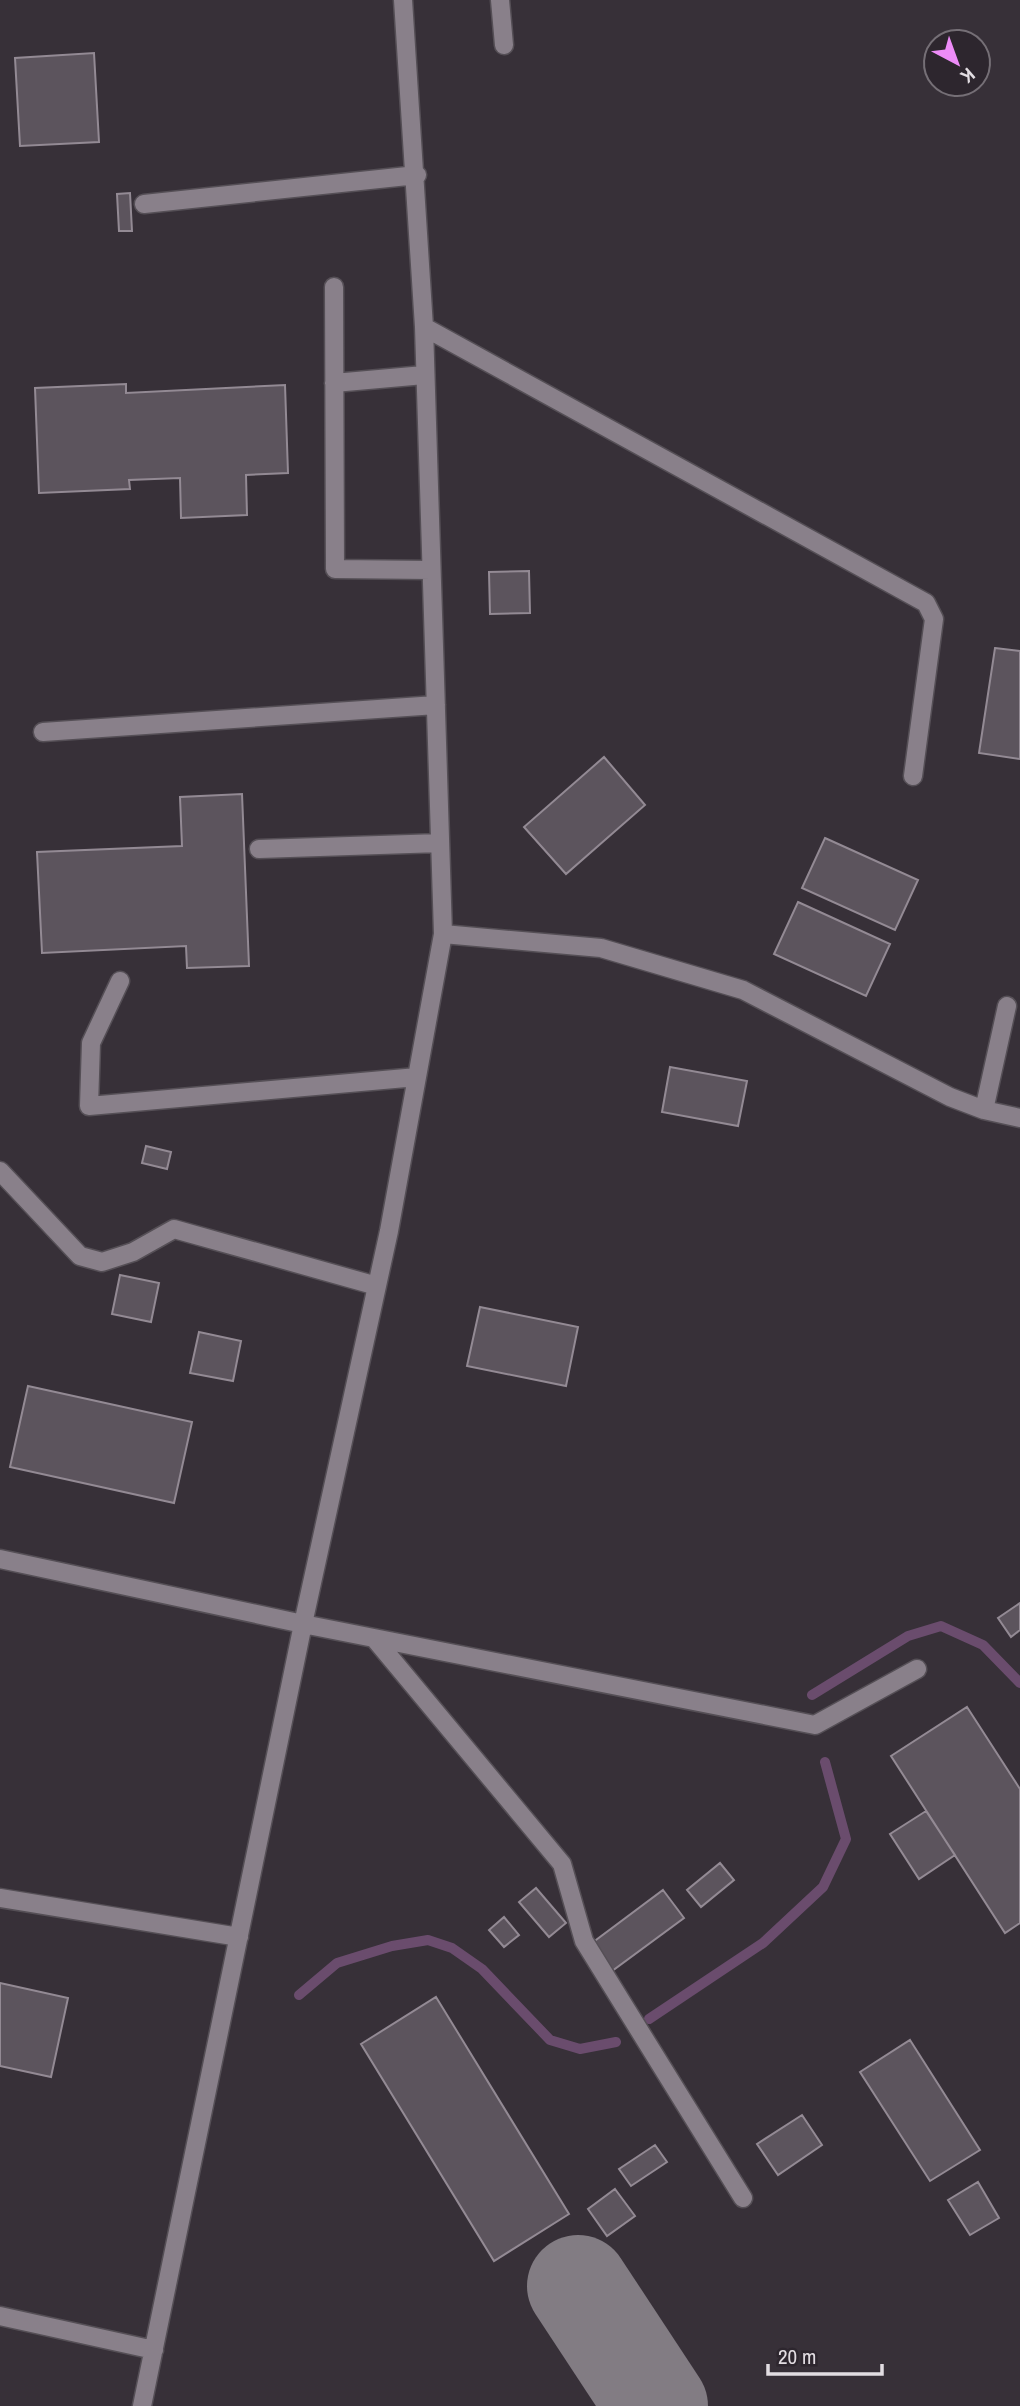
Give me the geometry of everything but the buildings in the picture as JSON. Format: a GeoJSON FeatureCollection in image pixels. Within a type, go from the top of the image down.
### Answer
{"type":"FeatureCollection","features":[{"type":"Feature","properties":{"kind":"lane"},"geometry":{"type":"LineString","coordinates":[[142,2406],[303,1623],[377,1286],[443,934],[424,327],[403,0]]}},
{"type":"Feature","properties":{"kind":"lane"},"geometry":{"type":"LineString","coordinates":[[500,0],[504,46]]}},
{"type":"Feature","properties":{"kind":"lane"},"geometry":{"type":"LineString","coordinates":[[144,204],[416,175]]}},
{"type":"Feature","properties":{"kind":"lane"},"geometry":{"type":"LineString","coordinates":[[334,286],[335,569],[431,570]]}},
{"type":"Feature","properties":{"kind":"lane"},"geometry":{"type":"LineString","coordinates":[[424,327],[926,603],[934,619],[913,776]]}},
{"type":"Feature","properties":{"kind":"lane"},"geometry":{"type":"LineString","coordinates":[[334,383],[424,374]]}},
{"type":"Feature","properties":{"kind":"lane"},"geometry":{"type":"LineString","coordinates":[[43,732],[436,705]]}},
{"type":"Feature","properties":{"kind":"lane"},"geometry":{"type":"LineString","coordinates":[[259,849],[440,843]]}},
{"type":"Feature","properties":{"kind":"lane"},"geometry":{"type":"LineString","coordinates":[[443,934],[601,948],[743,990],[950,1097],[984,1110],[1020,1118]]}},
{"type":"Feature","properties":{"kind":"lane"},"geometry":{"type":"LineString","coordinates":[[120,981],[91,1044],[89,1107],[417,1077]]}},
{"type":"Feature","properties":{"kind":"lane"},"geometry":{"type":"LineString","coordinates":[[984,1110],[1007,1006]]}},
{"type":"Feature","properties":{"kind":"lane"},"geometry":{"type":"LineString","coordinates":[[0,1171],[80,1256],[102,1262],[134,1252],[174,1229],[377,1286]]}},
{"type":"Feature","properties":{"kind":"lane"},"geometry":{"type":"LineString","coordinates":[[0,1559],[374,1638],[815,1725],[917,1669]]}},
{"type":"Feature","properties":{"kind":"lane"},"geometry":{"type":"LineString","coordinates":[[374,1638],[562,1864],[584,1941],[743,2198]]}},
{"type":"Feature","properties":{"kind":"lane"},"geometry":{"type":"LineString","coordinates":[[0,1898],[239,1937]]}},
{"type":"Feature","properties":{"kind":"lane"},"geometry":{"type":"LineString","coordinates":[[0,2316],[154,2350]]}},
{"type":"Feature","properties":{"kind":"waterway"},"geometry":{"type":"LineString","coordinates":[[812,1695],[908,1636],[941,1626],[983,1645],[1020,1683]]}},
{"type":"Feature","properties":{"kind":"waterway"},"geometry":{"type":"LineString","coordinates":[[649,2019],[763,1943],[823,1887],[846,1839],[825,1762]]}},
{"type":"Feature","properties":{"kind":"waterway"},"geometry":{"type":"LineString","coordinates":[[299,1995],[337,1963],[392,1946],[428,1940],[452,1948],[482,1969],[550,2040],[580,2049],[616,2042]]}},
{"type":"Feature","properties":{"kind":"taxiway"},"geometry":{"type":"LineString","coordinates":[[578,2286],[657,2406]]}}]}
